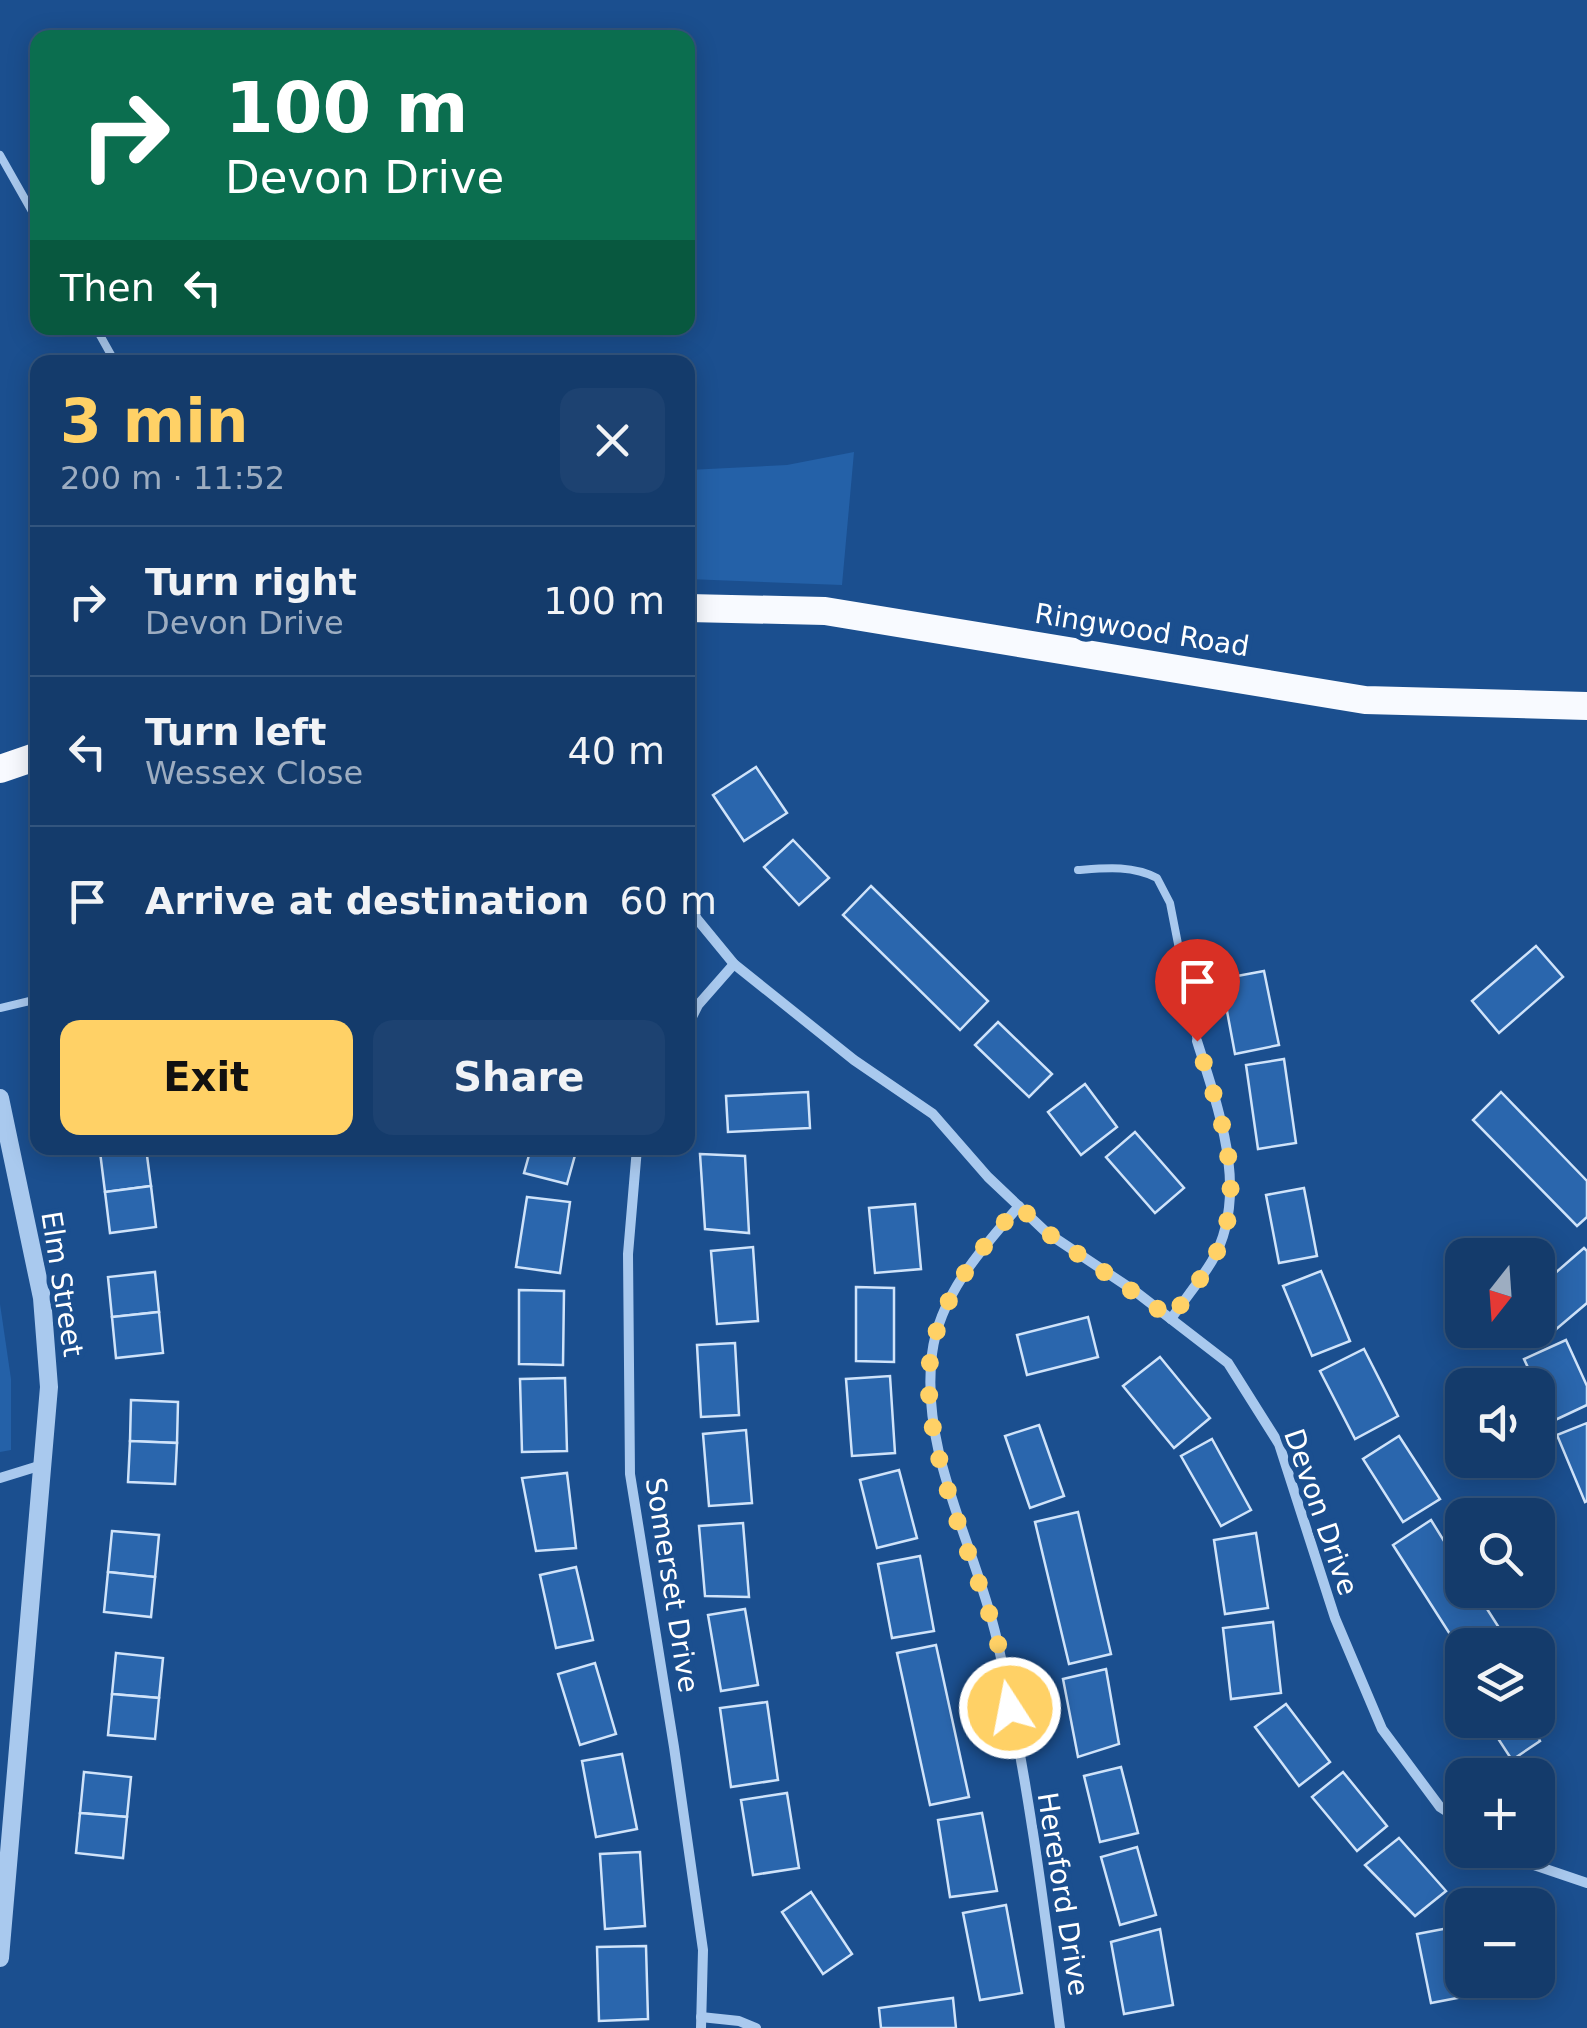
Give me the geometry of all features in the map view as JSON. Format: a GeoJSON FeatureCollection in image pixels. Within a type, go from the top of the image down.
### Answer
{"type":"FeatureCollection","features":[{"type":"Feature","properties":{"kind":"highway","name":"Ringwood Road"},"geometry":{"type":"LineString","coordinates":[[695,608],[824,612],[1365,700],[1587,706]]}},
{"type":"Feature","properties":{"kind":"highway"},"geometry":{"type":"LineString","coordinates":[[0,768],[30,759]]}},
{"type":"Feature","properties":{"kind":"street","name":"Devon Drive"},"geometry":{"type":"LineString","coordinates":[[695,915],[734,964],[854,1060],[933,1114],[988,1177],[1046,1232],[1171,1318],[1228,1363],[1280,1444],[1335,1618],[1382,1729],[1445,1810]]}},
{"type":"Feature","properties":{"kind":"street"},"geometry":{"type":"LineString","coordinates":[[695,1011],[734,964]]}},
{"type":"Feature","properties":{"kind":"street"},"geometry":{"type":"LineString","coordinates":[[1171,1318],[1214,1258],[1231,1177],[1222,1124],[1197,1041]]}},
{"type":"Feature","properties":{"kind":"street","name":"Elm Street"},"geometry":{"type":"LineString","coordinates":[[0,1098],[42,1298],[49,1388],[0,1958]]}},
{"type":"Feature","properties":{"kind":"street","name":"Somerset Drive"},"geometry":{"type":"LineString","coordinates":[[636,1155],[628,1254],[630,1474],[702,1950],[701,2023]]}},
{"type":"Feature","properties":{"kind":"street","name":"Hereford Drive"},"geometry":{"type":"LineString","coordinates":[[1019,1206],[977,1253],[949,1300],[932,1350],[929,1409],[940,1459],[996,1637],[1036,1850],[1060,2028]]}},
{"type":"Feature","properties":{"kind":"street"},"geometry":{"type":"LineString","coordinates":[[0,1478],[42,1465]]}},
{"type":"Feature","properties":{"kind":"street"},"geometry":{"type":"LineString","coordinates":[[1543,1868],[1587,1883]]}},
{"type":"Feature","properties":{"kind":"street"},"geometry":{"type":"LineString","coordinates":[[701,2023],[740,2021],[756,2028]]}},
{"type":"Feature","properties":{"kind":"lane"},"geometry":{"type":"LineString","coordinates":[[0,155],[30,208]]}},
{"type":"Feature","properties":{"kind":"lane"},"geometry":{"type":"LineString","coordinates":[[1078,870],[1106,867],[1135,870],[1157,878],[1170,903],[1197,1041]]}},
{"type":"Feature","properties":{"kind":"lane"},"geometry":{"type":"LineString","coordinates":[[0,1008],[30,1001]]}},
{"type":"Feature","properties":{"kind":"shaded area"},"geometry":{"type":"Polygon","coordinates":[[[854,452],[842,585],[695,579],[695,470],[787,465],[854,452]]]}},
{"type":"Feature","properties":{"kind":"shaded area"},"geometry":{"type":"Polygon","coordinates":[[[0,1304],[11,1379],[11,1450],[0,1452],[0,1304]]]}},
{"type":"Feature","properties":{"kind":"building"},"geometry":{"type":"Polygon","coordinates":[[[756,767],[787,813],[744,841],[713,795],[756,767]]]}},
{"type":"Feature","properties":{"kind":"building"},"geometry":{"type":"Polygon","coordinates":[[[793,840],[829,878],[799,905],[764,867],[793,840]]]}},
{"type":"Feature","properties":{"kind":"building"},"geometry":{"type":"Polygon","coordinates":[[[871,886],[988,1001],[960,1030],[843,915],[871,886]]]}},
{"type":"Feature","properties":{"kind":"building"},"geometry":{"type":"Polygon","coordinates":[[[1536,946],[1563,977],[1499,1033],[1472,1001],[1536,946]]]}},
{"type":"Feature","properties":{"kind":"building"},"geometry":{"type":"Polygon","coordinates":[[[1264,971],[1279,1045],[1235,1054],[1221,979],[1264,971]]]}},
{"type":"Feature","properties":{"kind":"building"},"geometry":{"type":"Polygon","coordinates":[[[998,1022],[1052,1074],[1029,1097],[975,1045],[998,1022]]]}},
{"type":"Feature","properties":{"kind":"building"},"geometry":{"type":"Polygon","coordinates":[[[1284,1059],[1296,1143],[1258,1149],[1246,1065],[1284,1059]]]}},
{"type":"Feature","properties":{"kind":"building"},"geometry":{"type":"Polygon","coordinates":[[[1085,1084],[1117,1127],[1081,1155],[1048,1112],[1085,1084]]]}},
{"type":"Feature","properties":{"kind":"building"},"geometry":{"type":"Polygon","coordinates":[[[808,1092],[810,1128],[728,1132],[726,1096],[808,1092]]]}},
{"type":"Feature","properties":{"kind":"building"},"geometry":{"type":"Polygon","coordinates":[[[1501,1092],[1587,1181],[1587,1217],[1577,1226],[1473,1120],[1501,1092]]]}},
{"type":"Feature","properties":{"kind":"building"},"geometry":{"type":"Polygon","coordinates":[[[1135,1132],[1184,1188],[1155,1213],[1106,1157],[1135,1132]]]}},
{"type":"Feature","properties":{"kind":"building"},"geometry":{"type":"Polygon","coordinates":[[[700,1154],[745,1156],[749,1233],[705,1229],[700,1154]]]}},
{"type":"Feature","properties":{"kind":"building"},"geometry":{"type":"Polygon","coordinates":[[[100,1155],[147,1155],[151,1186],[105,1192],[100,1155]]]}},
{"type":"Feature","properties":{"kind":"building"},"geometry":{"type":"Polygon","coordinates":[[[529,1155],[575,1155],[567,1184],[524,1173],[529,1155]]]}},
{"type":"Feature","properties":{"kind":"building"},"geometry":{"type":"Polygon","coordinates":[[[151,1186],[156,1227],[110,1233],[105,1192],[151,1186]]]}},
{"type":"Feature","properties":{"kind":"building"},"geometry":{"type":"Polygon","coordinates":[[[1304,1188],[1317,1256],[1279,1263],[1266,1195],[1304,1188]]]}},
{"type":"Feature","properties":{"kind":"building"},"geometry":{"type":"Polygon","coordinates":[[[527,1197],[570,1202],[560,1273],[516,1267],[527,1197]]]}},
{"type":"Feature","properties":{"kind":"building"},"geometry":{"type":"Polygon","coordinates":[[[915,1204],[921,1269],[875,1273],[869,1208],[915,1204]]]}},
{"type":"Feature","properties":{"kind":"building"},"geometry":{"type":"Polygon","coordinates":[[[753,1247],[758,1321],[717,1324],[711,1251],[753,1247]]]}},
{"type":"Feature","properties":{"kind":"building"},"geometry":{"type":"Polygon","coordinates":[[[1584,1248],[1587,1251],[1587,1303],[1555,1330],[1555,1273],[1584,1248]]]}},
{"type":"Feature","properties":{"kind":"building"},"geometry":{"type":"Polygon","coordinates":[[[1321,1271],[1350,1341],[1312,1356],[1283,1286],[1321,1271]]]}},
{"type":"Feature","properties":{"kind":"building"},"geometry":{"type":"Polygon","coordinates":[[[155,1272],[159,1312],[112,1317],[108,1277],[155,1272]]]}},
{"type":"Feature","properties":{"kind":"building"},"geometry":{"type":"Polygon","coordinates":[[[856,1287],[894,1288],[894,1362],[856,1361],[856,1287]]]}},
{"type":"Feature","properties":{"kind":"building"},"geometry":{"type":"Polygon","coordinates":[[[519,1290],[564,1291],[563,1365],[519,1364],[519,1290]]]}},
{"type":"Feature","properties":{"kind":"building"},"geometry":{"type":"Polygon","coordinates":[[[159,1312],[163,1353],[116,1358],[112,1317],[159,1312]]]}},
{"type":"Feature","properties":{"kind":"building"},"geometry":{"type":"Polygon","coordinates":[[[1088,1317],[1098,1357],[1027,1375],[1017,1335],[1088,1317]]]}},
{"type":"Feature","properties":{"kind":"building"},"geometry":{"type":"Polygon","coordinates":[[[1566,1340],[1587,1386],[1587,1405],[1555,1420],[1555,1368],[1528,1368],[1524,1359],[1566,1340]]]}},
{"type":"Feature","properties":{"kind":"building"},"geometry":{"type":"Polygon","coordinates":[[[735,1343],[739,1415],[701,1417],[697,1345],[735,1343]]]}},
{"type":"Feature","properties":{"kind":"building"},"geometry":{"type":"Polygon","coordinates":[[[1364,1349],[1398,1416],[1355,1439],[1320,1371],[1364,1349]]]}},
{"type":"Feature","properties":{"kind":"building"},"geometry":{"type":"Polygon","coordinates":[[[1160,1357],[1210,1418],[1174,1448],[1123,1386],[1160,1357]]]}},
{"type":"Feature","properties":{"kind":"building"},"geometry":{"type":"Polygon","coordinates":[[[890,1376],[895,1453],[852,1456],[846,1379],[890,1376]]]}},
{"type":"Feature","properties":{"kind":"building"},"geometry":{"type":"Polygon","coordinates":[[[565,1378],[567,1451],[522,1452],[520,1379],[565,1378]]]}},
{"type":"Feature","properties":{"kind":"building"},"geometry":{"type":"Polygon","coordinates":[[[131,1400],[178,1402],[177,1443],[130,1441],[131,1400]]]}},
{"type":"Feature","properties":{"kind":"building"},"geometry":{"type":"Polygon","coordinates":[[[1587,1423],[1587,1501],[1585,1502],[1557,1435],[1587,1423]]]}},
{"type":"Feature","properties":{"kind":"building"},"geometry":{"type":"Polygon","coordinates":[[[1039,1425],[1064,1496],[1030,1508],[1005,1436],[1039,1425]]]}},
{"type":"Feature","properties":{"kind":"building"},"geometry":{"type":"Polygon","coordinates":[[[746,1430],[752,1503],[709,1506],[703,1434],[746,1430]]]}},
{"type":"Feature","properties":{"kind":"building"},"geometry":{"type":"Polygon","coordinates":[[[1399,1436],[1440,1499],[1403,1522],[1363,1459],[1399,1436]]]}},
{"type":"Feature","properties":{"kind":"building"},"geometry":{"type":"Polygon","coordinates":[[[1212,1439],[1251,1510],[1221,1526],[1181,1456],[1212,1439]]]}},
{"type":"Feature","properties":{"kind":"building"},"geometry":{"type":"Polygon","coordinates":[[[130,1441],[177,1443],[175,1484],[128,1482],[130,1441]]]}},
{"type":"Feature","properties":{"kind":"building"},"geometry":{"type":"Polygon","coordinates":[[[899,1470],[917,1538],[877,1548],[860,1480],[899,1470]]]}},
{"type":"Feature","properties":{"kind":"building"},"geometry":{"type":"Polygon","coordinates":[[[567,1473],[576,1548],[536,1551],[522,1478],[567,1473]]]}},
{"type":"Feature","properties":{"kind":"building"},"geometry":{"type":"Polygon","coordinates":[[[1078,1512],[1111,1654],[1069,1664],[1035,1522],[1078,1512]]]}},
{"type":"Feature","properties":{"kind":"building"},"geometry":{"type":"Polygon","coordinates":[[[1431,1520],[1445,1543],[1445,1608],[1486,1608],[1499,1628],[1446,1628],[1393,1545],[1431,1520]]]}},
{"type":"Feature","properties":{"kind":"building"},"geometry":{"type":"Polygon","coordinates":[[[743,1523],[749,1597],[705,1596],[699,1526],[743,1523]]]}},
{"type":"Feature","properties":{"kind":"building"},"geometry":{"type":"Polygon","coordinates":[[[112,1531],[159,1535],[155,1577],[108,1572],[112,1531]]]}},
{"type":"Feature","properties":{"kind":"building"},"geometry":{"type":"Polygon","coordinates":[[[1256,1533],[1268,1608],[1225,1614],[1214,1540],[1256,1533]]]}},
{"type":"Feature","properties":{"kind":"building"},"geometry":{"type":"Polygon","coordinates":[[[920,1556],[934,1631],[892,1638],[878,1564],[920,1556]]]}},
{"type":"Feature","properties":{"kind":"building"},"geometry":{"type":"Polygon","coordinates":[[[576,1567],[593,1640],[556,1648],[540,1575],[576,1567]]]}},
{"type":"Feature","properties":{"kind":"building"},"geometry":{"type":"Polygon","coordinates":[[[108,1572],[155,1577],[151,1617],[104,1612],[108,1572]]]}},
{"type":"Feature","properties":{"kind":"building"},"geometry":{"type":"Polygon","coordinates":[[[745,1609],[758,1685],[721,1691],[708,1615],[745,1609]]]}},
{"type":"Feature","properties":{"kind":"building"},"geometry":{"type":"Polygon","coordinates":[[[1273,1622],[1281,1693],[1231,1699],[1223,1628],[1273,1622]]]}},
{"type":"Feature","properties":{"kind":"building"},"geometry":{"type":"Polygon","coordinates":[[[936,1645],[969,1797],[930,1805],[897,1653],[936,1645]]]}},
{"type":"Feature","properties":{"kind":"building"},"geometry":{"type":"Polygon","coordinates":[[[116,1653],[163,1658],[159,1698],[112,1694],[116,1653]]]}},
{"type":"Feature","properties":{"kind":"building"},"geometry":{"type":"Polygon","coordinates":[[[595,1663],[616,1734],[580,1745],[558,1674],[595,1663]]]}},
{"type":"Feature","properties":{"kind":"building"},"geometry":{"type":"Polygon","coordinates":[[[1106,1669],[1119,1744],[1078,1757],[1063,1679],[1106,1669]]]}},
{"type":"Feature","properties":{"kind":"building"},"geometry":{"type":"Polygon","coordinates":[[[112,1694],[159,1698],[155,1739],[108,1735],[112,1694]]]}},
{"type":"Feature","properties":{"kind":"building"},"geometry":{"type":"Polygon","coordinates":[[[767,1702],[778,1780],[731,1787],[720,1708],[767,1702]]]}},
{"type":"Feature","properties":{"kind":"building"},"geometry":{"type":"Polygon","coordinates":[[[1286,1704],[1330,1762],[1299,1786],[1255,1727],[1286,1704]]]}},
{"type":"Feature","properties":{"kind":"building"},"geometry":{"type":"Polygon","coordinates":[[[1498,1738],[1538,1738],[1540,1741],[1511,1758],[1498,1738]]]}},
{"type":"Feature","properties":{"kind":"building"},"geometry":{"type":"Polygon","coordinates":[[[622,1754],[637,1829],[596,1837],[582,1761],[622,1754]]]}},
{"type":"Feature","properties":{"kind":"building"},"geometry":{"type":"Polygon","coordinates":[[[1121,1767],[1138,1833],[1100,1842],[1084,1776],[1121,1767]]]}},
{"type":"Feature","properties":{"kind":"building"},"geometry":{"type":"Polygon","coordinates":[[[84,1772],[131,1777],[127,1817],[80,1813],[84,1772]]]}},
{"type":"Feature","properties":{"kind":"building"},"geometry":{"type":"Polygon","coordinates":[[[1343,1772],[1387,1826],[1357,1851],[1312,1797],[1343,1772]]]}},
{"type":"Feature","properties":{"kind":"building"},"geometry":{"type":"Polygon","coordinates":[[[787,1793],[799,1868],[753,1875],[741,1800],[787,1793]]]}},
{"type":"Feature","properties":{"kind":"building"},"geometry":{"type":"Polygon","coordinates":[[[80,1813],[127,1817],[123,1858],[76,1853],[80,1813]]]}},
{"type":"Feature","properties":{"kind":"building"},"geometry":{"type":"Polygon","coordinates":[[[982,1813],[997,1891],[950,1897],[938,1820],[982,1813]]]}},
{"type":"Feature","properties":{"kind":"building"},"geometry":{"type":"Polygon","coordinates":[[[1399,1838],[1445,1892],[1415,1916],[1365,1865],[1399,1838]]]}},
{"type":"Feature","properties":{"kind":"building"},"geometry":{"type":"Polygon","coordinates":[[[1137,1847],[1156,1915],[1120,1925],[1101,1857],[1137,1847]]]}},
{"type":"Feature","properties":{"kind":"building"},"geometry":{"type":"Polygon","coordinates":[[[640,1852],[645,1926],[605,1929],[600,1854],[640,1852]]]}},
{"type":"Feature","properties":{"kind":"building"},"geometry":{"type":"Polygon","coordinates":[[[811,1892],[852,1954],[823,1974],[782,1912],[811,1892]]]}},
{"type":"Feature","properties":{"kind":"building"},"geometry":{"type":"Polygon","coordinates":[[[1006,1905],[1022,1993],[980,2000],[963,1913],[1006,1905]]]}},
{"type":"Feature","properties":{"kind":"building"},"geometry":{"type":"Polygon","coordinates":[[[1160,1929],[1173,2005],[1124,2014],[1111,1942],[1160,1929]]]}},
{"type":"Feature","properties":{"kind":"building"},"geometry":{"type":"Polygon","coordinates":[[[1445,1929],[1445,1998],[1457,1998],[1431,2003],[1417,1934],[1445,1929]]]}},
{"type":"Feature","properties":{"kind":"building"},"geometry":{"type":"Polygon","coordinates":[[[646,1946],[648,2019],[599,2021],[597,1947],[646,1946]]]}},
{"type":"Feature","properties":{"kind":"building"},"geometry":{"type":"Polygon","coordinates":[[[953,1998],[956,2028],[881,2028],[879,2008],[953,1998]]]}},
{"type":"Feature","properties":{"kind":"route"},"geometry":{"type":"LineString","coordinates":[[1010,1708],[996,1637],[940,1459],[929,1409],[932,1350],[949,1300],[977,1253],[1019,1206],[1046,1232],[1171,1318],[1214,1258],[1231,1177],[1222,1124],[1197,1041]]}}]}
